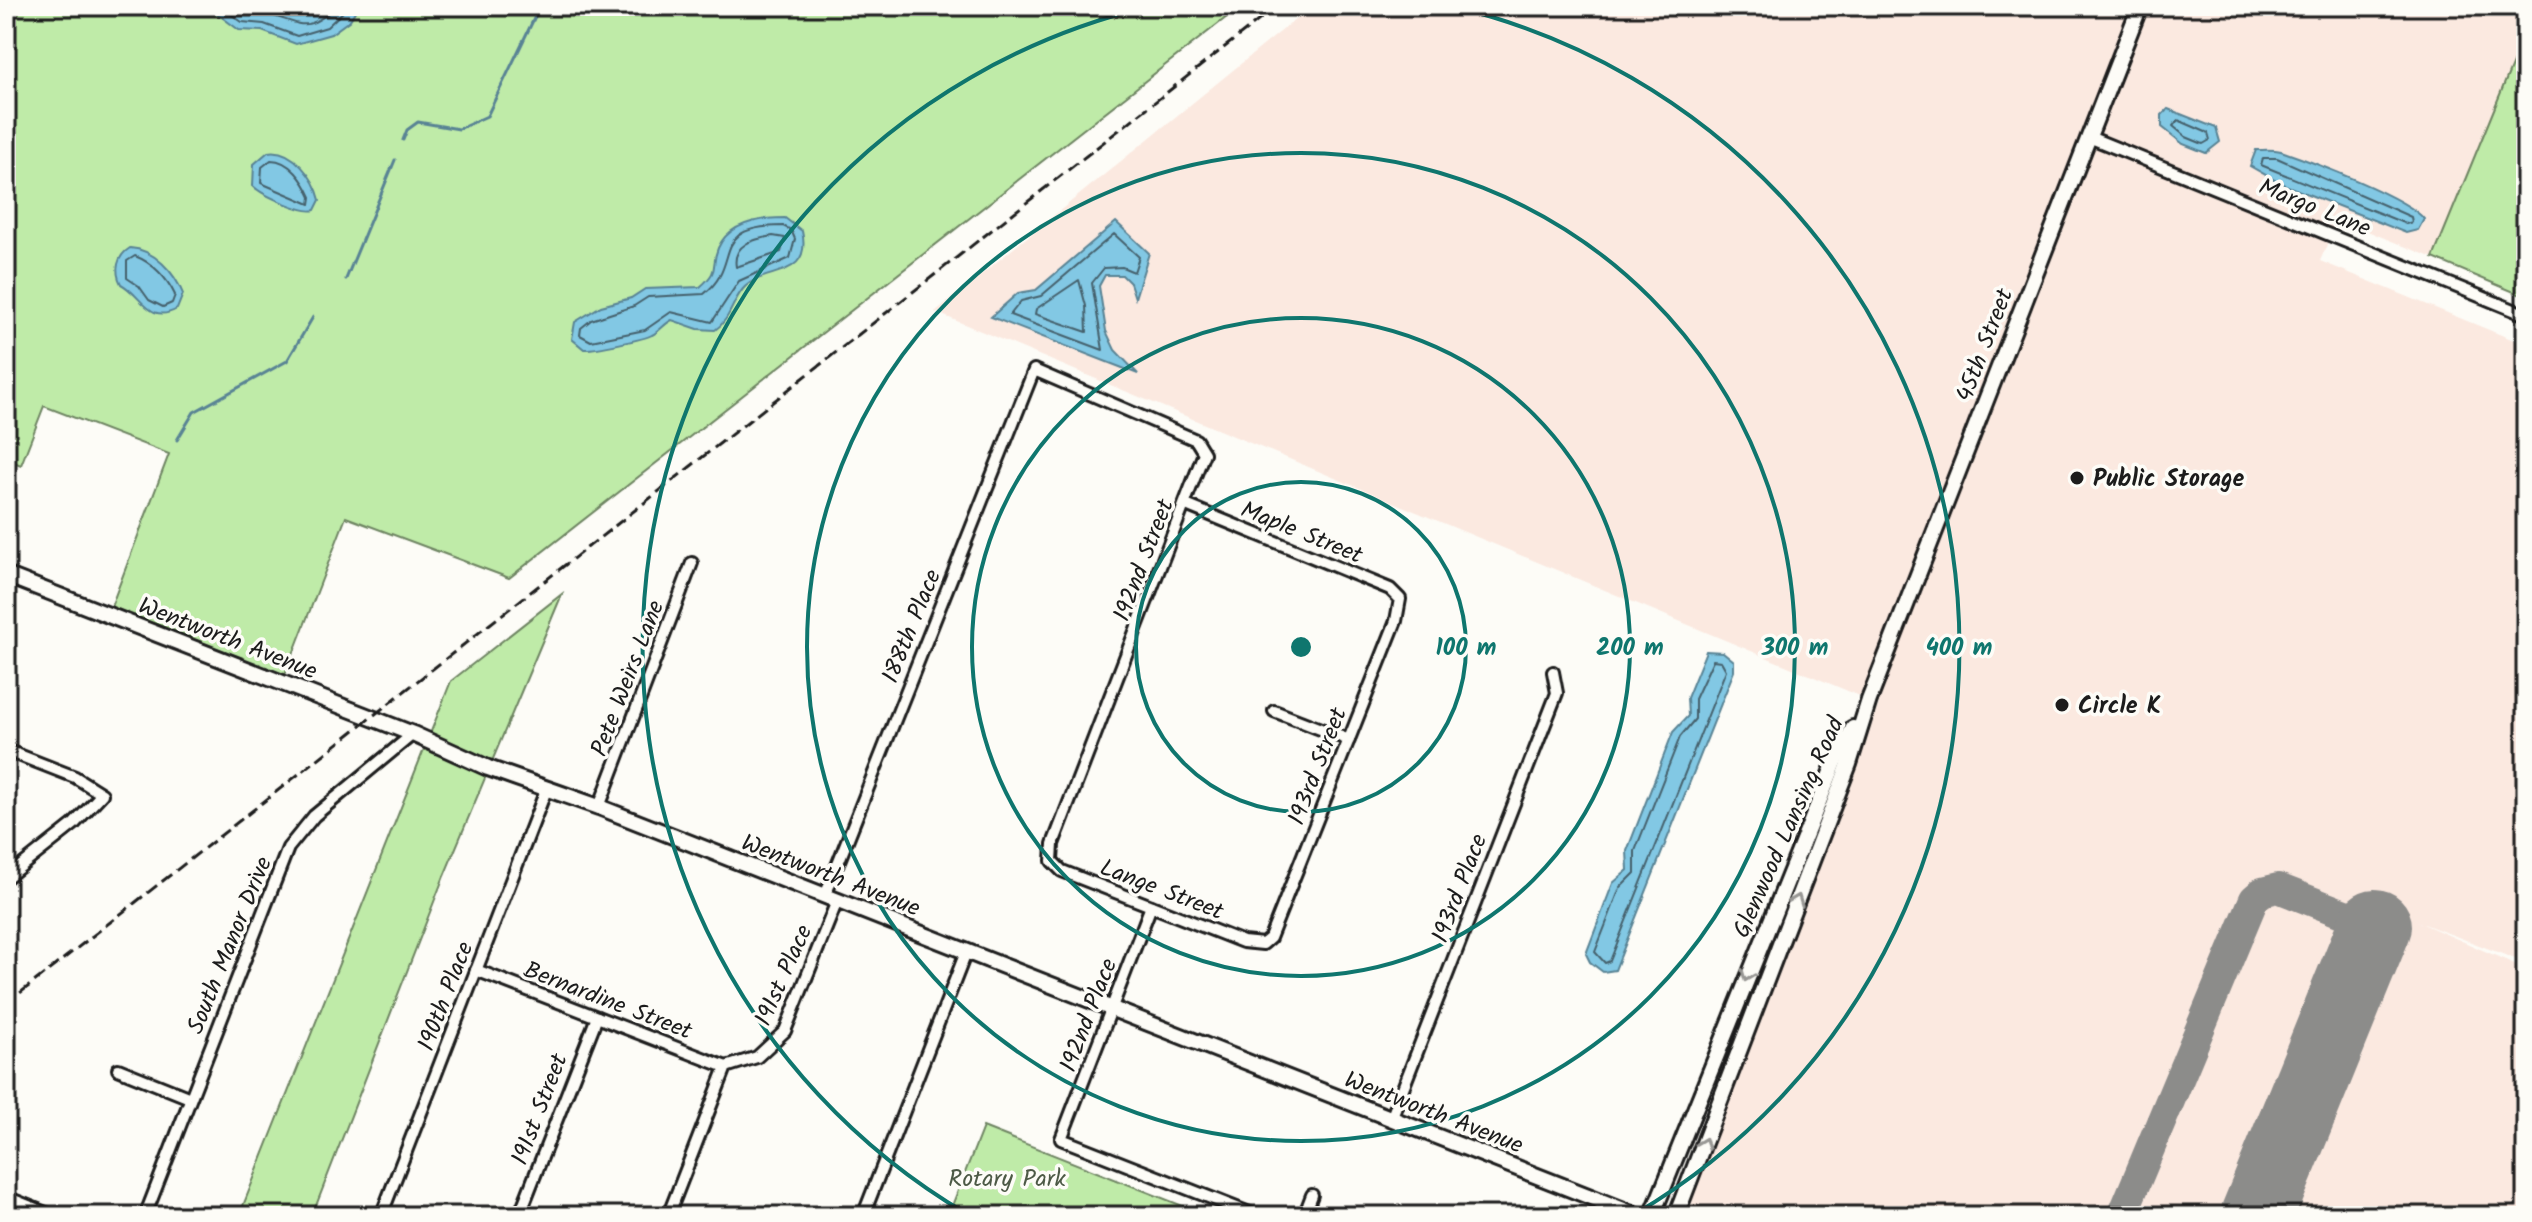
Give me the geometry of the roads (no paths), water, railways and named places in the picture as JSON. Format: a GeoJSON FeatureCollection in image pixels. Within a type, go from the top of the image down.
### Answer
{"type":"FeatureCollection","features":[{"type":"Feature","properties":{"kind":"main road","name":"45th Street"},"geometry":{"type":"LineString","coordinates":[[1869,700],[2140,6]]}},
{"type":"Feature","properties":{"kind":"main road","name":"Wentworth Avenue"},"geometry":{"type":"LineString","coordinates":[[6,575],[413,734],[546,790],[599,807],[1639,1216]]}},
{"type":"Feature","properties":{"kind":"main road","name":"Glenwood Lansing Road"},"geometry":{"type":"LineString","coordinates":[[1652,1216],[1835,762],[1869,700]]}},
{"type":"Feature","properties":{"kind":"main road","name":"Glenwood Lansing Road"},"geometry":{"type":"LineString","coordinates":[[1676,1216],[1849,764],[1869,700]]}},
{"type":"Feature","properties":{"kind":"street","name":"Margo Lane"},"geometry":{"type":"LineString","coordinates":[[2089,137],[2526,315]]}},
{"type":"Feature","properties":{"kind":"street","name":"192nd Street"},"geometry":{"type":"LineString","coordinates":[[1034,370],[1200,443],[1204,460],[1053,844],[1052,861]]}},
{"type":"Feature","properties":{"kind":"street","name":"188th Place"},"geometry":{"type":"LineString","coordinates":[[831,899],[1034,370]]}},
{"type":"Feature","properties":{"kind":"street","name":"Maple Street"},"geometry":{"type":"LineString","coordinates":[[1186,505],[1390,589],[1400,599]]}},
{"type":"Feature","properties":{"kind":"street","name":"Pete Weirs Lane"},"geometry":{"type":"LineString","coordinates":[[599,807],[692,563]]}},
{"type":"Feature","properties":{"kind":"street","name":"193rd Street"},"geometry":{"type":"LineString","coordinates":[[1263,944],[1275,928],[1396,621],[1400,599]]}},
{"type":"Feature","properties":{"kind":"street","name":"193rd Place"},"geometry":{"type":"LineString","coordinates":[[1391,1119],[1557,693],[1553,672]]}},
{"type":"Feature","properties":{"kind":"street"},"geometry":{"type":"LineString","coordinates":[[1274,711],[1349,740]]}},
{"type":"Feature","properties":{"kind":"street","name":"South Manor Drive"},"geometry":{"type":"LineString","coordinates":[[145,1216],[288,848],[314,816],[413,734]]}},
{"type":"Feature","properties":{"kind":"street"},"geometry":{"type":"LineString","coordinates":[[6,750],[75,777],[102,794],[74,824],[6,878]]}},
{"type":"Feature","properties":{"kind":"street","name":"190th Place"},"geometry":{"type":"LineString","coordinates":[[381,1216],[546,790]]}},
{"type":"Feature","properties":{"kind":"street","name":"Lange Street"},"geometry":{"type":"LineString","coordinates":[[1052,861],[1062,871],[1243,942],[1263,944]]}},
{"type":"Feature","properties":{"kind":"street","name":"191st Place"},"geometry":{"type":"LineString","coordinates":[[726,1067],[757,1057],[785,1031],[831,899]]}},
{"type":"Feature","properties":{"kind":"street","name":"192nd Place"},"geometry":{"type":"LineString","coordinates":[[1151,906],[1061,1139],[1257,1216]]}},
{"type":"Feature","properties":{"kind":"street"},"geometry":{"type":"LineString","coordinates":[[863,1216],[966,952]]}},
{"type":"Feature","properties":{"kind":"street","name":"Bernardine Street"},"geometry":{"type":"LineString","coordinates":[[476,970],[726,1067]]}},
{"type":"Feature","properties":{"kind":"street","name":"191st Street"},"geometry":{"type":"LineString","coordinates":[[519,1216],[597,1017]]}},
{"type":"Feature","properties":{"kind":"street"},"geometry":{"type":"LineString","coordinates":[[668,1216],[726,1067]]}},
{"type":"Feature","properties":{"kind":"street"},"geometry":{"type":"LineString","coordinates":[[118,1069],[190,1098]]}},
{"type":"Feature","properties":{"kind":"street"},"geometry":{"type":"LineString","coordinates":[[1304,1216],[1312,1195]]}},
{"type":"Feature","properties":{"kind":"street"},"geometry":{"type":"LineString","coordinates":[[6,1197],[53,1216]]}},
{"type":"Feature","properties":{"kind":"water"},"geometry":{"type":"Polygon","coordinates":[[[207,6],[358,6],[350,20],[331,34],[296,44],[262,31],[239,30],[207,6]]]}},
{"type":"Feature","properties":{"kind":"water"},"geometry":{"type":"Polygon","coordinates":[[[2168,109],[2216,128],[2220,142],[2206,153],[2183,144],[2162,127],[2162,115],[2168,109]]]}},
{"type":"Feature","properties":{"kind":"water"},"geometry":{"type":"Polygon","coordinates":[[[2256,150],[2281,151],[2335,171],[2399,201],[2424,219],[2418,230],[2406,233],[2280,183],[2250,166],[2256,150]]]}},
{"type":"Feature","properties":{"kind":"water"},"geometry":{"type":"Polygon","coordinates":[[[268,152],[286,155],[302,167],[320,200],[315,210],[284,203],[253,186],[254,164],[268,152]]]}},
{"type":"Feature","properties":{"kind":"water"},"geometry":{"type":"Polygon","coordinates":[[[785,218],[802,231],[800,258],[784,270],[762,277],[743,289],[715,330],[698,329],[672,320],[652,335],[608,346],[584,349],[572,339],[575,322],[601,306],[631,298],[645,289],[700,287],[711,276],[718,248],[730,232],[746,223],[785,218]]]}},
{"type":"Feature","properties":{"kind":"water"},"geometry":{"type":"Polygon","coordinates":[[[1116,222],[1149,253],[1135,298],[1130,283],[1122,275],[1105,275],[1099,286],[1106,331],[1115,350],[1138,374],[991,317],[1018,293],[1036,290],[1116,222]]]}},
{"type":"Feature","properties":{"kind":"water"},"geometry":{"type":"Polygon","coordinates":[[[130,248],[155,257],[169,270],[183,294],[177,309],[167,313],[153,311],[121,284],[118,264],[130,248]]]}},
{"type":"Feature","properties":{"kind":"water"},"geometry":{"type":"Polygon","coordinates":[[[1706,651],[1723,652],[1734,661],[1734,671],[1615,970],[1603,972],[1590,962],[1586,954],[1613,883],[1628,870],[1627,851],[1673,732],[1688,716],[1687,698],[1706,651]]]}},
{"type":"Feature","properties":{"kind":"waterway"},"geometry":{"type":"LineString","coordinates":[[403,140],[407,130],[418,122],[459,129],[487,116],[540,6]]}},
{"type":"Feature","properties":{"kind":"waterway"},"geometry":{"type":"LineString","coordinates":[[346,279],[395,160]]}},
{"type":"Feature","properties":{"kind":"waterway"},"geometry":{"type":"LineString","coordinates":[[177,440],[194,412],[287,361],[313,317]]}},
{"type":"Feature","properties":{"kind":"railway"},"geometry":{"type":"LineString","coordinates":[[6,1004],[1277,6]]}},
{"type":"Feature","properties":{"kind":"place","name":"Public Storage"},"geometry":{"type":"Point","coordinates":[2077,478]}},
{"type":"Feature","properties":{"kind":"place","name":"Circle K"},"geometry":{"type":"Point","coordinates":[2062,705]}},
{"type":"Feature","properties":{"kind":"park label","name":"Rotary Park"},"geometry":{"type":"Point","coordinates":[1007,1178]}}]}
